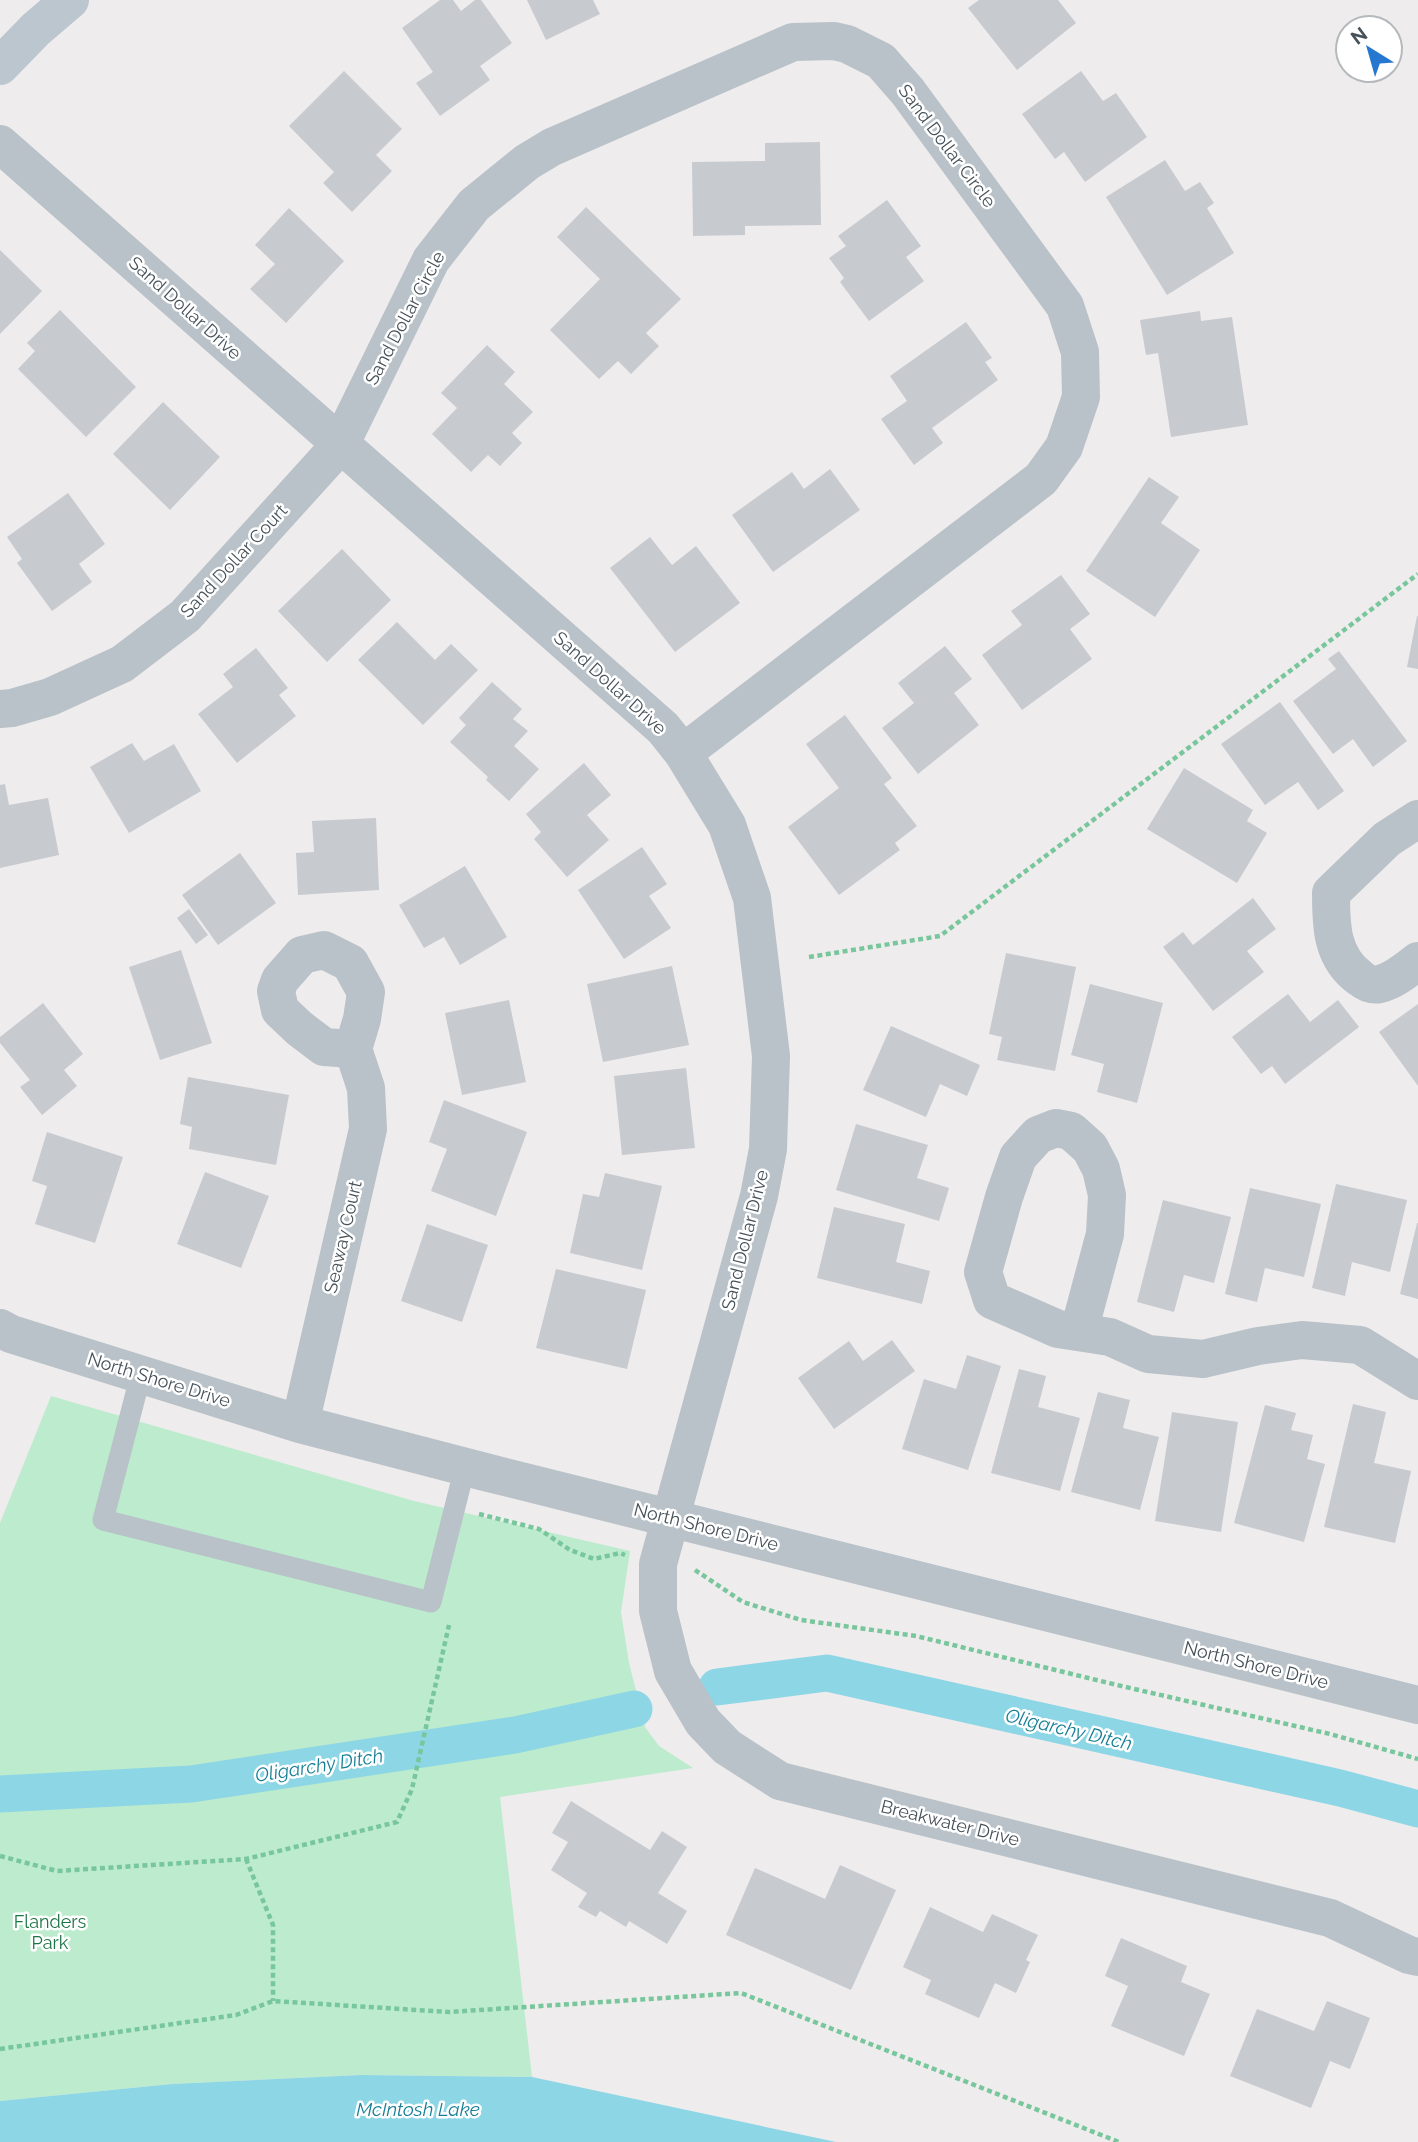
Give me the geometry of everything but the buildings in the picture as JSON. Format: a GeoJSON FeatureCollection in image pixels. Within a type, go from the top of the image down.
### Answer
{"type":"FeatureCollection","features":[{"type":"Feature","properties":{"kind":"street"},"geometry":{"type":"LineString","coordinates":[[0,66],[36,29],[70,0]]}},
{"type":"Feature","properties":{"kind":"street","name":"Sand Dollar Circle"},"geometry":{"type":"LineString","coordinates":[[340,445],[431,260],[474,205],[527,162],[552,147],[793,42],[834,41],[847,44],[881,61],[908,92],[1065,306],[1080,352],[1081,397],[1065,447],[1041,479],[683,753]]}},
{"type":"Feature","properties":{"kind":"street","name":"Sand Dollar Drive"},"geometry":{"type":"LineString","coordinates":[[0,144],[663,728],[683,753],[727,824],[752,898],[771,1056],[768,1149],[759,1196],[670,1518]]}},
{"type":"Feature","properties":{"kind":"street","name":"Sand Dollar Court"},"geometry":{"type":"LineString","coordinates":[[0,709],[50,697],[122,664],[185,616],[340,445]]}},
{"type":"Feature","properties":{"kind":"street"},"geometry":{"type":"LineString","coordinates":[[1418,819],[1387,839],[1331,893],[1331,926],[1335,946],[1349,971],[1368,984],[1378,984],[1399,976],[1418,961]]}},
{"type":"Feature","properties":{"kind":"street","name":"Seaway Court"},"geometry":{"type":"LineString","coordinates":[[300,1424],[368,1129],[366,1088],[353,1049]]}},
{"type":"Feature","properties":{"kind":"street"},"geometry":{"type":"LineString","coordinates":[[1079,1331],[1105,1234],[1107,1195],[1101,1168],[1090,1148],[1071,1131],[1056,1128],[1038,1135],[1018,1157],[983,1272],[992,1300],[1058,1329],[1110,1337],[1148,1353],[1203,1359],[1258,1346],[1302,1340],[1360,1345],[1418,1381]]}},
{"type":"Feature","properties":{"kind":"street","name":"North Shore Drive"},"geometry":{"type":"LineString","coordinates":[[0,1328],[10,1334],[300,1424],[1418,1705]]}},
{"type":"Feature","properties":{"kind":"street","name":"Breakwater Drive"},"geometry":{"type":"LineString","coordinates":[[670,1518],[658,1563],[657,1611],[673,1671],[703,1721],[727,1747],[780,1780],[1330,1918],[1418,1957]]}},
{"type":"Feature","properties":{"kind":"lane"},"geometry":{"type":"LineString","coordinates":[[141,1374],[103,1520],[431,1602],[465,1467]]}},
{"type":"Feature","properties":{"kind":"path"},"geometry":{"type":"LineString","coordinates":[[809,957],[940,936],[1418,574]]}},
{"type":"Feature","properties":{"kind":"path"},"geometry":{"type":"LineString","coordinates":[[475,1513],[538,1529],[570,1550],[594,1559],[621,1553],[697,1571],[743,1602],[801,1620],[916,1636],[1330,1734],[1418,1759]]}},
{"type":"Feature","properties":{"kind":"path"},"geometry":{"type":"LineString","coordinates":[[0,1856],[57,1871],[246,1859],[397,1822],[412,1789],[425,1725]]}},
{"type":"Feature","properties":{"kind":"path"},"geometry":{"type":"LineString","coordinates":[[246,1859],[273,1925],[273,2001]]}},
{"type":"Feature","properties":{"kind":"path"},"geometry":{"type":"LineString","coordinates":[[0,2049],[236,2015],[273,2001],[449,2012],[741,1993],[1119,2142]]}},
{"type":"Feature","properties":{"kind":"green space","name":"Flanders Park"},"geometry":{"type":"Polygon","coordinates":[[[51,1396],[414,1501],[630,1551],[621,1612],[629,1663],[645,1727],[659,1746],[693,1768],[500,1797],[532,2077],[361,2075],[172,2084],[0,2101],[0,1523],[51,1396]]]}},
{"type":"Feature","properties":{"kind":"water","name":"McIntosh Lake"},"geometry":{"type":"Polygon","coordinates":[[[361,2075],[532,2077],[836,2142],[0,2142],[0,2101],[172,2084],[361,2075]]]}},
{"type":"Feature","properties":{"kind":"waterway","name":"Oligarchy Ditch"},"geometry":{"type":"LineString","coordinates":[[717,1687],[827,1673],[1340,1788],[1418,1809]]}},
{"type":"Feature","properties":{"kind":"waterway","name":"Oligarchy Ditch"},"geometry":{"type":"LineString","coordinates":[[0,1794],[191,1784],[515,1735],[634,1709]]}}]}
